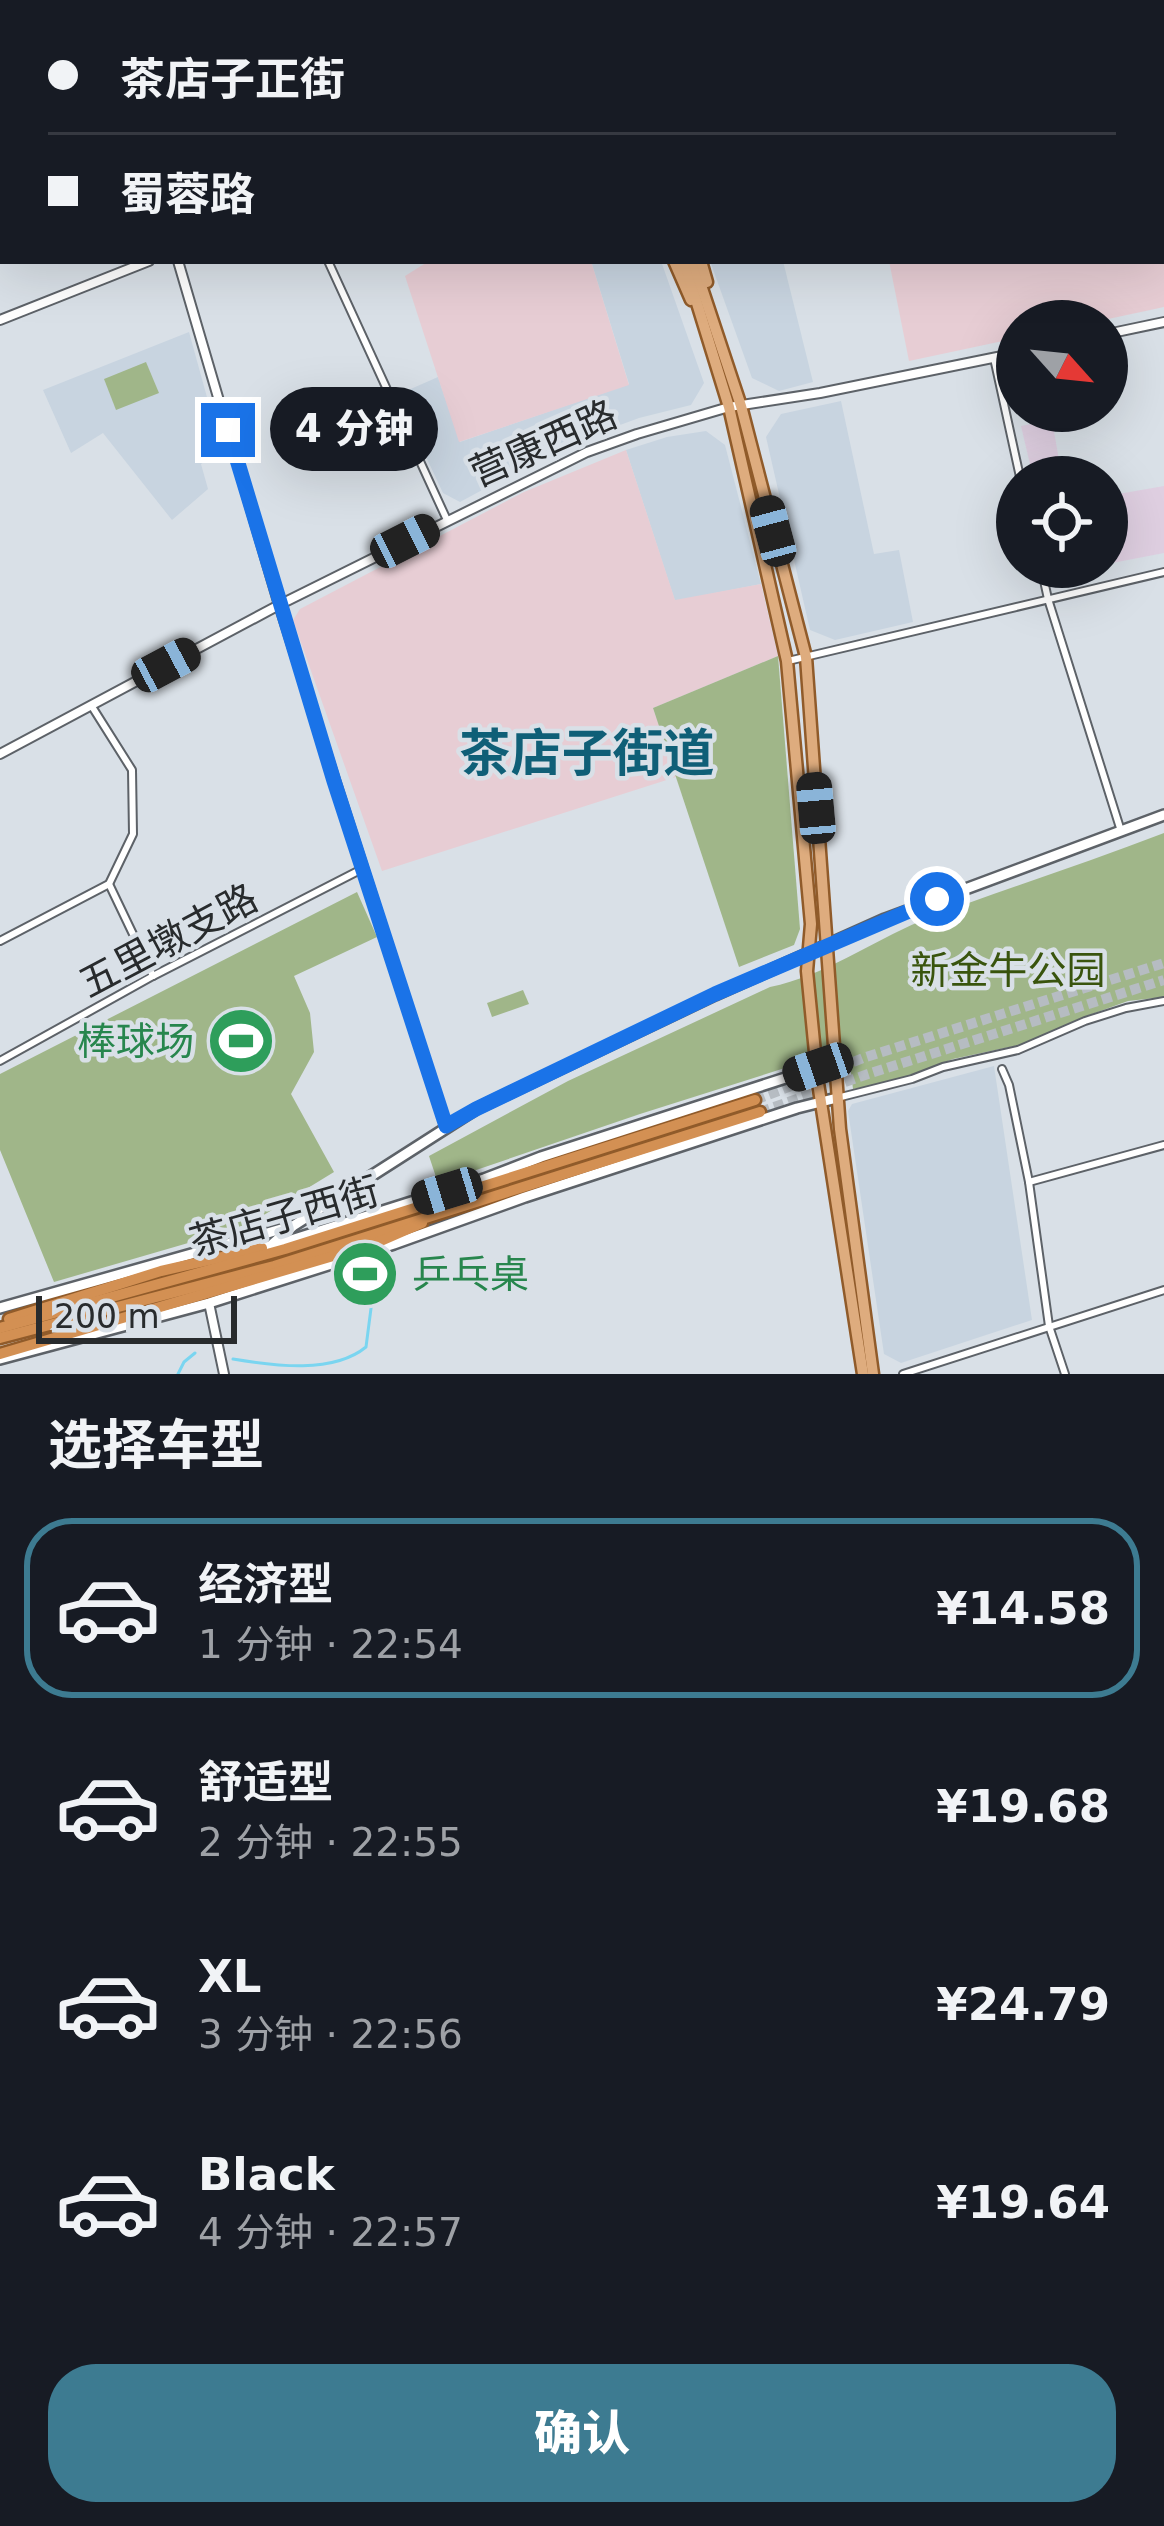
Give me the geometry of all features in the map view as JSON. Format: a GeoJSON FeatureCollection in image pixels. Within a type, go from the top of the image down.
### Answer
{"type":"FeatureCollection","features":[{"type":"Feature","properties":{"kind":"highway","name":"茶店子西街"},"geometry":{"type":"LineString","coordinates":[[0,1318],[33,1318],[758,1106],[518,1187]]}},
{"type":"Feature","properties":{"kind":"highway"},"geometry":{"type":"LineString","coordinates":[[0,1338],[274,1266],[518,1187]]}},
{"type":"Feature","properties":{"kind":"highway"},"geometry":{"type":"LineString","coordinates":[[0,1354],[374,1244],[440,1212]]}},
{"type":"Feature","properties":{"kind":"highway"},"geometry":{"type":"LineString","coordinates":[[0,1318],[161,1271],[270,1250]]}},
{"type":"Feature","properties":{"kind":"main road"},"geometry":{"type":"LineString","coordinates":[[675,264],[690,299],[708,319]]}},
{"type":"Feature","properties":{"kind":"main road"},"geometry":{"type":"LineString","coordinates":[[692,264],[806,657],[837,1099],[873,1374]]}},
{"type":"Feature","properties":{"kind":"main road"},"geometry":{"type":"LineString","coordinates":[[735,407],[787,661],[811,924],[807,971],[821,1102],[863,1374]]}},
{"type":"Feature","properties":{"kind":"main road"},"geometry":{"type":"LineString","coordinates":[[270,1250],[293,1226],[446,1126],[495,1100],[827,944],[1164,815]]}},
{"type":"Feature","properties":{"kind":"main road"},"geometry":{"type":"LineString","coordinates":[[241,1240],[270,1250],[835,1062]]}},
{"type":"Feature","properties":{"kind":"main road"},"geometry":{"type":"LineString","coordinates":[[425,1231],[837,1099]]}},
{"type":"Feature","properties":{"kind":"main road"},"geometry":{"type":"LineString","coordinates":[[0,1354],[209,1303],[394,1244],[518,1187]]}},
{"type":"Feature","properties":{"kind":"main road"},"geometry":{"type":"LineString","coordinates":[[0,1318],[293,1226]]}},
{"type":"Feature","properties":{"kind":"street"},"geometry":{"type":"LineString","coordinates":[[0,320],[141,264]]}},
{"type":"Feature","properties":{"kind":"street"},"geometry":{"type":"LineString","coordinates":[[179,264],[279,605],[446,1126]]}},
{"type":"Feature","properties":{"kind":"street"},"geometry":{"type":"LineString","coordinates":[[329,264],[447,520]]}},
{"type":"Feature","properties":{"kind":"street"},"geometry":{"type":"LineString","coordinates":[[1128,330],[1164,322]]}},
{"type":"Feature","properties":{"kind":"street"},"geometry":{"type":"LineString","coordinates":[[994,358],[1015,456]]}},
{"type":"Feature","properties":{"kind":"street","name":"营康西路"},"geometry":{"type":"LineString","coordinates":[[0,754],[279,605],[587,452],[735,407],[994,358]]}},
{"type":"Feature","properties":{"kind":"street"},"geometry":{"type":"LineString","coordinates":[[787,661],[1164,572]]}},
{"type":"Feature","properties":{"kind":"street"},"geometry":{"type":"LineString","coordinates":[[1046,588],[1121,831]]}},
{"type":"Feature","properties":{"kind":"street"},"geometry":{"type":"LineString","coordinates":[[0,940],[109,884],[133,834],[132,770],[91,705]]}},
{"type":"Feature","properties":{"kind":"street","name":"五里墩支路"},"geometry":{"type":"LineString","coordinates":[[0,1061],[362,868]]}},
{"type":"Feature","properties":{"kind":"street"},"geometry":{"type":"LineString","coordinates":[[109,884],[153,976]]}},
{"type":"Feature","properties":{"kind":"street"},"geometry":{"type":"LineString","coordinates":[[837,1099],[943,1066],[1018,1050],[1084,1021],[1164,1001]]}},
{"type":"Feature","properties":{"kind":"street"},"geometry":{"type":"LineString","coordinates":[[1003,1070],[1029,1182],[1049,1326],[1065,1374]]}},
{"type":"Feature","properties":{"kind":"street"},"geometry":{"type":"LineString","coordinates":[[1029,1182],[1164,1145]]}},
{"type":"Feature","properties":{"kind":"street"},"geometry":{"type":"LineString","coordinates":[[903,1374],[1164,1290]]}},
{"type":"Feature","properties":{"kind":"street"},"geometry":{"type":"LineString","coordinates":[[209,1303],[224,1374]]}},
{"type":"Feature","properties":{"kind":"shaded area"},"geometry":{"type":"Polygon","coordinates":[[[424,264],[592,264],[629,385],[459,442],[405,276],[424,264]]]}},
{"type":"Feature","properties":{"kind":"shaded area"},"geometry":{"type":"Polygon","coordinates":[[[592,264],[662,264],[704,383],[691,405],[566,445],[460,502],[443,493],[397,395],[438,377],[460,442],[629,384],[592,264]]]}},
{"type":"Feature","properties":{"kind":"shaded area"},"geometry":{"type":"Polygon","coordinates":[[[711,264],[784,264],[813,382],[779,391],[752,378],[711,264]]]}},
{"type":"Feature","properties":{"kind":"shaded area"},"geometry":{"type":"Polygon","coordinates":[[[890,264],[1164,264],[1164,307],[1128,315],[1128,300],[996,300],[996,342],[909,361],[890,264]]]}},
{"type":"Feature","properties":{"kind":"shaded area"},"geometry":{"type":"Polygon","coordinates":[[[189,332],[221,448],[201,464],[208,489],[172,520],[103,433],[71,453],[43,390],[189,332]]]}},
{"type":"Feature","properties":{"kind":"shaded area"},"geometry":{"type":"Polygon","coordinates":[[[841,401],[874,554],[899,550],[913,622],[835,640],[810,630],[766,437],[781,414],[841,401]]]}},
{"type":"Feature","properties":{"kind":"shaded area"},"geometry":{"type":"Polygon","coordinates":[[[706,431],[725,445],[761,584],[675,601],[626,450],[706,431]]]}},
{"type":"Feature","properties":{"kind":"shaded area"},"geometry":{"type":"Polygon","coordinates":[[[1022,432],[1054,432],[1058,456],[1028,456],[1022,432]]]}},
{"type":"Feature","properties":{"kind":"shaded area"},"geometry":{"type":"Polygon","coordinates":[[[626,450],[675,600],[761,584],[778,656],[653,708],[676,777],[382,871],[293,620],[300,609],[524,492],[626,450]]]}},
{"type":"Feature","properties":{"kind":"shaded area"},"geometry":{"type":"Polygon","coordinates":[[[1164,486],[1164,553],[1128,560],[1128,492],[1164,486]]]}},
{"type":"Feature","properties":{"kind":"shaded area"},"geometry":{"type":"Polygon","coordinates":[[[994,1066],[1032,1320],[901,1363],[884,1354],[848,1111],[852,1104],[994,1066]]]}},
{"type":"Feature","properties":{"kind":"green space"},"geometry":{"type":"Polygon","coordinates":[[[146,362],[159,393],[116,410],[104,379],[146,362]]]}},
{"type":"Feature","properties":{"kind":"green space"},"geometry":{"type":"Polygon","coordinates":[[[778,656],[800,929],[794,945],[739,967],[653,708],[778,656]]]}},
{"type":"Feature","properties":{"kind":"green space","name":"新金牛公园"},"geometry":{"type":"Polygon","coordinates":[[[1164,833],[1164,997],[1128,1001],[1019,1045],[853,1089],[848,1048],[438,1183],[429,1156],[568,1081],[921,921],[1164,833]]]}},
{"type":"Feature","properties":{"kind":"green space"},"geometry":{"type":"Polygon","coordinates":[[[357,892],[377,937],[294,976],[310,1013],[314,1052],[291,1094],[334,1172],[254,1221],[226,1232],[54,1282],[0,1150],[0,1074],[357,892]]]}},
{"type":"Feature","properties":{"kind":"green space"},"geometry":{"type":"Polygon","coordinates":[[[523,990],[529,1004],[492,1017],[487,1003],[523,990]]]}},
{"type":"Feature","properties":{"kind":"waterway"},"geometry":{"type":"LineString","coordinates":[[233,1359],[320,1365],[353,1356],[366,1347],[377,1262]]}},
{"type":"Feature","properties":{"kind":"waterway"},"geometry":{"type":"LineString","coordinates":[[178,1374],[195,1353]]}},
{"type":"Feature","properties":{"kind":"tunnel"},"geometry":{"type":"LineString","coordinates":[[755,1100],[866,1057],[1164,963]]}},
{"type":"Feature","properties":{"kind":"tunnel"},"geometry":{"type":"LineString","coordinates":[[760,1112],[1164,980]]}},
{"type":"Feature","properties":{"kind":"place","name":"棒球场"},"geometry":{"type":"Point","coordinates":[241,1041]}},
{"type":"Feature","properties":{"kind":"place","name":"乒乓桌"},"geometry":{"type":"Point","coordinates":[365,1274]}},
{"type":"Feature","properties":{"kind":"district","name":"茶店子街道"},"geometry":{"type":"Point","coordinates":[587,753]}},
{"type":"Feature","properties":{"kind":"route"},"geometry":{"type":"LineString","coordinates":[[228,430],[334,781],[446,1126],[715,994],[937,899]]}}]}
